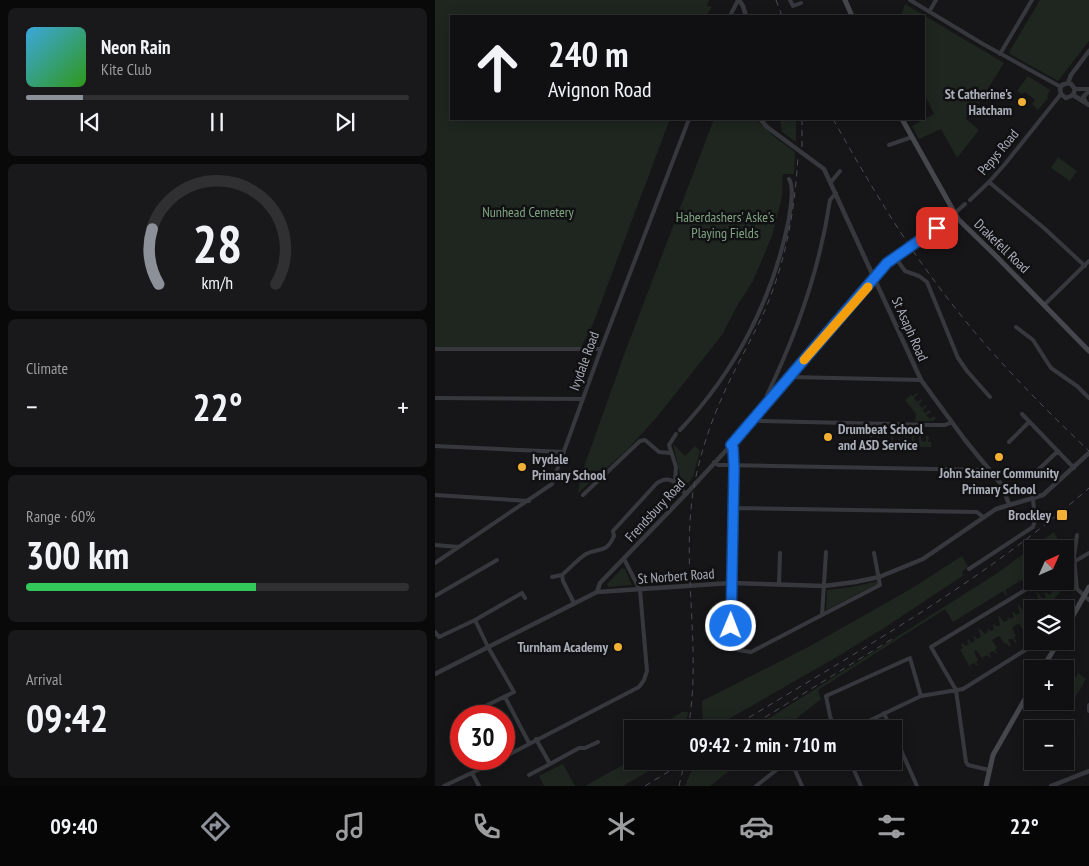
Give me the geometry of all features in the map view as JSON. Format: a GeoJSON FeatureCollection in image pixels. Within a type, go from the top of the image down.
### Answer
{"type":"FeatureCollection","features":[{"type":"Feature","properties":{"kind":"main road"},"geometry":{"type":"LineString","coordinates":[[845,0],[852,15]]}},
{"type":"Feature","properties":{"kind":"main road","name":"Drakefell Road"},"geometry":{"type":"LineString","coordinates":[[903,120],[954,214],[1089,351]]}},
{"type":"Feature","properties":{"kind":"main road"},"geometry":{"type":"LineString","coordinates":[[1074,613],[1089,587]]}},
{"type":"Feature","properties":{"kind":"main road"},"geometry":{"type":"LineString","coordinates":[[986,786],[993,755],[1024,700]]}},
{"type":"Feature","properties":{"kind":"street"},"geometry":{"type":"LineString","coordinates":[[731,15],[739,0],[746,15]]}},
{"type":"Feature","properties":{"kind":"street"},"geometry":{"type":"LineString","coordinates":[[790,0],[793,6],[801,3]]}},
{"type":"Feature","properties":{"kind":"street"},"geometry":{"type":"LineString","coordinates":[[910,0],[1061,87]]}},
{"type":"Feature","properties":{"kind":"street"},"geometry":{"type":"LineString","coordinates":[[929,12],[936,0]]}},
{"type":"Feature","properties":{"kind":"street"},"geometry":{"type":"LineString","coordinates":[[1001,54],[1032,0]]}},
{"type":"Feature","properties":{"kind":"street"},"geometry":{"type":"LineString","coordinates":[[1061,87],[1068,83],[1071,75],[1089,51]]}},
{"type":"Feature","properties":{"kind":"street"},"geometry":{"type":"LineString","coordinates":[[1068,83],[1075,89],[1089,90]]}},
{"type":"Feature","properties":{"kind":"street"},"geometry":{"type":"LineString","coordinates":[[1061,87],[1061,94],[1066,98],[1073,95],[1075,89]]}},
{"type":"Feature","properties":{"kind":"street"},"geometry":{"type":"LineString","coordinates":[[1087,104],[1083,97],[1089,90]]}},
{"type":"Feature","properties":{"kind":"street","name":"Pepys Road"},"geometry":{"type":"LineString","coordinates":[[970,200],[989,182],[1061,94]]}},
{"type":"Feature","properties":{"kind":"street"},"geometry":{"type":"LineString","coordinates":[[1073,95],[1087,104]]}},
{"type":"Feature","properties":{"kind":"street","name":"Ivydale Road"},"geometry":{"type":"LineString","coordinates":[[435,563],[552,484],[582,399],[689,120]]}},
{"type":"Feature","properties":{"kind":"street","name":"St Asaph Road"},"geometry":{"type":"LineString","coordinates":[[761,120],[825,169],[921,380],[1001,484],[1009,504]]}},
{"type":"Feature","properties":{"kind":"street"},"geometry":{"type":"LineString","coordinates":[[889,145],[912,137]]}},
{"type":"Feature","properties":{"kind":"street"},"geometry":{"type":"LineString","coordinates":[[831,182],[840,171]]}},
{"type":"Feature","properties":{"kind":"street"},"geometry":{"type":"LineString","coordinates":[[680,430],[714,390],[732,363],[763,304],[785,240],[791,201],[791,183],[789,179]]}},
{"type":"Feature","properties":{"kind":"street"},"geometry":{"type":"LineString","coordinates":[[989,182],[1044,228],[1085,266]]}},
{"type":"Feature","properties":{"kind":"street"},"geometry":{"type":"LineString","coordinates":[[771,398],[767,394],[777,373],[810,286],[818,261],[830,200],[836,193]]}},
{"type":"Feature","properties":{"kind":"street"},"geometry":{"type":"LineString","coordinates":[[954,214],[965,204]]}},
{"type":"Feature","properties":{"kind":"street","name":"Frendsbury Road"},"geometry":{"type":"LineString","coordinates":[[597,592],[600,583],[731,445],[875,278],[895,257],[954,214]]}},
{"type":"Feature","properties":{"kind":"street"},"geometry":{"type":"LineString","coordinates":[[895,257],[905,271],[919,276],[927,282],[958,358],[990,397]]}},
{"type":"Feature","properties":{"kind":"street"},"geometry":{"type":"LineString","coordinates":[[1044,305],[1089,261]]}},
{"type":"Feature","properties":{"kind":"street"},"geometry":{"type":"LineString","coordinates":[[1016,327],[1033,340],[1051,368],[1077,386],[1089,398]]}},
{"type":"Feature","properties":{"kind":"street"},"geometry":{"type":"LineString","coordinates":[[435,349],[601,349]]}},
{"type":"Feature","properties":{"kind":"street"},"geometry":{"type":"LineString","coordinates":[[777,373],[788,379],[921,380]]}},
{"type":"Feature","properties":{"kind":"street"},"geometry":{"type":"LineString","coordinates":[[435,398],[582,399]]}},
{"type":"Feature","properties":{"kind":"street"},"geometry":{"type":"LineString","coordinates":[[1022,414],[1074,468]]}},
{"type":"Feature","properties":{"kind":"street"},"geometry":{"type":"LineString","coordinates":[[755,418],[760,422],[933,425],[945,425],[952,422]]}},
{"type":"Feature","properties":{"kind":"street"},"geometry":{"type":"LineString","coordinates":[[1009,442],[1029,422]]}},
{"type":"Feature","properties":{"kind":"street"},"geometry":{"type":"LineString","coordinates":[[675,482],[676,468],[670,442],[676,434]]}},
{"type":"Feature","properties":{"kind":"street"},"geometry":{"type":"LineString","coordinates":[[583,495],[640,441],[645,440],[659,452],[671,452]]}},
{"type":"Feature","properties":{"kind":"street"},"geometry":{"type":"LineString","coordinates":[[731,445],[733,448],[734,465],[731,638],[735,647],[742,652],[755,650],[878,586],[881,582],[874,552]]}},
{"type":"Feature","properties":{"kind":"street"},"geometry":{"type":"LineString","coordinates":[[435,446],[564,452]]}},
{"type":"Feature","properties":{"kind":"street"},"geometry":{"type":"LineString","coordinates":[[1037,471],[1058,451]]}},
{"type":"Feature","properties":{"kind":"street"},"geometry":{"type":"LineString","coordinates":[[969,569],[1033,527],[1035,520],[1033,499],[1043,495],[1089,453]]}},
{"type":"Feature","properties":{"kind":"street"},"geometry":{"type":"LineString","coordinates":[[714,462],[718,465],[986,470],[988,468]]}},
{"type":"Feature","properties":{"kind":"street"},"geometry":{"type":"LineString","coordinates":[[552,577],[562,575],[586,554],[603,550],[613,539],[613,531],[657,482],[663,479],[675,482],[686,494]]}},
{"type":"Feature","properties":{"kind":"street"},"geometry":{"type":"LineString","coordinates":[[435,495],[529,501]]}},
{"type":"Feature","properties":{"kind":"street","name":"St Norbert Road"},"geometry":{"type":"LineString","coordinates":[[435,674],[597,592],[731,583],[824,586],[879,577],[923,559],[996,509],[1033,499]]}},
{"type":"Feature","properties":{"kind":"street"},"geometry":{"type":"LineString","coordinates":[[733,508],[977,512],[983,517]]}},
{"type":"Feature","properties":{"kind":"street"},"geometry":{"type":"LineString","coordinates":[[1077,535],[1074,561],[1077,589],[1089,600]]}},
{"type":"Feature","properties":{"kind":"street"},"geometry":{"type":"LineString","coordinates":[[435,545],[459,547]]}},
{"type":"Feature","properties":{"kind":"street"},"geometry":{"type":"LineString","coordinates":[[822,615],[826,552]]}},
{"type":"Feature","properties":{"kind":"street"},"geometry":{"type":"LineString","coordinates":[[779,584],[780,553]]}},
{"type":"Feature","properties":{"kind":"street"},"geometry":{"type":"LineString","coordinates":[[1074,561],[1089,553]]}},
{"type":"Feature","properties":{"kind":"street"},"geometry":{"type":"LineString","coordinates":[[515,751],[639,688],[644,680],[647,671],[640,590],[624,559]]}},
{"type":"Feature","properties":{"kind":"street"},"geometry":{"type":"LineString","coordinates":[[435,596],[497,560]]}},
{"type":"Feature","properties":{"kind":"street"},"geometry":{"type":"LineString","coordinates":[[562,575],[563,582],[575,603]]}},
{"type":"Feature","properties":{"kind":"street"},"geometry":{"type":"LineString","coordinates":[[989,770],[968,765],[966,762],[956,690],[931,647],[1025,590]]}},
{"type":"Feature","properties":{"kind":"street"},"geometry":{"type":"LineString","coordinates":[[435,632],[439,637],[475,620],[522,592],[525,598]]}},
{"type":"Feature","properties":{"kind":"street"},"geometry":{"type":"LineString","coordinates":[[475,620],[514,692],[488,705]]}},
{"type":"Feature","properties":{"kind":"street"},"geometry":{"type":"LineString","coordinates":[[870,720],[921,696],[963,689],[1026,650]]}},
{"type":"Feature","properties":{"kind":"street"},"geometry":{"type":"LineString","coordinates":[[832,720],[826,696],[910,658],[921,696]]}},
{"type":"Feature","properties":{"kind":"street"},"geometry":{"type":"LineString","coordinates":[[505,697],[529,743]]}},
{"type":"Feature","properties":{"kind":"street"},"geometry":{"type":"LineString","coordinates":[[1089,705],[1089,711]]}},
{"type":"Feature","properties":{"kind":"street"},"geometry":{"type":"LineString","coordinates":[[884,713],[887,720]]}},
{"type":"Feature","properties":{"kind":"street"},"geometry":{"type":"LineString","coordinates":[[536,739],[549,764]]}},
{"type":"Feature","properties":{"kind":"street"},"geometry":{"type":"LineString","coordinates":[[529,775],[579,748],[585,748],[598,742]]}},
{"type":"Feature","properties":{"kind":"street"},"geometry":{"type":"LineString","coordinates":[[902,752],[917,786]]}},
{"type":"Feature","properties":{"kind":"street"},"geometry":{"type":"LineString","coordinates":[[444,786],[477,770]]}},
{"type":"Feature","properties":{"kind":"street"},"geometry":{"type":"LineString","coordinates":[[756,786],[777,770]]}},
{"type":"Feature","properties":{"kind":"street"},"geometry":{"type":"LineString","coordinates":[[794,770],[803,786]]}},
{"type":"Feature","properties":{"kind":"street"},"geometry":{"type":"LineString","coordinates":[[854,770],[861,786]]}},
{"type":"Feature","properties":{"kind":"street"},"geometry":{"type":"LineString","coordinates":[[1051,786],[1089,771]]}},
{"type":"Feature","properties":{"kind":"street"},"geometry":{"type":"LineString","coordinates":[[472,773],[479,786]]}},
{"type":"Feature","properties":{"kind":"green space","name":"Nunhead Cemetery"},"geometry":{"type":"Polygon","coordinates":[[[435,0],[709,0],[707,6],[712,7],[707,15],[450,15],[450,120],[670,120],[593,324],[580,349],[514,347],[484,350],[476,347],[472,350],[435,350],[435,0]]]}},
{"type":"Feature","properties":{"kind":"green space"},"geometry":{"type":"Polygon","coordinates":[[[1040,0],[1089,0],[1089,41],[1058,81],[1009,52],[1040,0]]]}},
{"type":"Feature","properties":{"kind":"green space"},"geometry":{"type":"Polygon","coordinates":[[[905,4],[923,15],[901,15],[905,4]]]}},
{"type":"Feature","properties":{"kind":"green space"},"geometry":{"type":"Polygon","coordinates":[[[925,16],[1004,63],[972,114],[965,118],[979,130],[957,158],[941,129],[919,139],[912,126],[934,114],[925,95],[925,16]]]}},
{"type":"Feature","properties":{"kind":"green space"},"geometry":{"type":"Polygon","coordinates":[[[1028,76],[1050,90],[1048,98],[1038,110],[1032,104],[1035,100],[1025,92],[1022,94],[1017,91],[1028,76]]]}},
{"type":"Feature","properties":{"kind":"green space","name":"Haberdashers' Aske's Playing Fields"},"geometry":{"type":"Polygon","coordinates":[[[714,120],[756,120],[795,152],[794,174],[783,174],[782,197],[772,236],[753,281],[722,335],[657,417],[627,450],[578,493],[581,475],[625,352],[714,120]]]}},
{"type":"Feature","properties":{"kind":"green space"},"geometry":{"type":"Polygon","coordinates":[[[780,120],[796,120],[796,142],[782,132],[780,120]]]}},
{"type":"Feature","properties":{"kind":"green space"},"geometry":{"type":"Polygon","coordinates":[[[1058,157],[1077,171],[1070,181],[1051,168],[1058,157]]]}},
{"type":"Feature","properties":{"kind":"green space"},"geometry":{"type":"Polygon","coordinates":[[[917,393],[914,398],[917,402],[921,399],[922,401],[919,404],[922,408],[927,406],[923,410],[925,413],[930,410],[931,412],[926,415],[930,419],[934,416],[936,419],[932,421],[915,421],[916,414],[905,400],[917,393]]]}},
{"type":"Feature","properties":{"kind":"green space"},"geometry":{"type":"Polygon","coordinates":[[[864,435],[865,441],[870,440],[870,435],[872,435],[872,441],[878,441],[878,435],[879,440],[884,441],[885,435],[886,441],[891,441],[891,435],[893,435],[893,441],[898,441],[899,436],[900,441],[905,441],[905,436],[907,436],[907,441],[912,441],[912,436],[914,436],[914,441],[919,442],[919,436],[921,436],[921,441],[926,442],[926,436],[929,436],[928,442],[931,442],[931,447],[864,446],[864,435]]]}},
{"type":"Feature","properties":{"kind":"green space"},"geometry":{"type":"Polygon","coordinates":[[[673,444],[685,456],[695,446],[700,451],[693,477],[686,486],[682,486],[679,480],[680,475],[673,444]]]}},
{"type":"Feature","properties":{"kind":"green space"},"geometry":{"type":"Polygon","coordinates":[[[1054,532],[1058,540],[1043,540],[1054,532]]]}},
{"type":"Feature","properties":{"kind":"green space"},"geometry":{"type":"Polygon","coordinates":[[[1024,554],[1024,583],[1022,580],[1005,590],[1006,596],[1003,591],[953,622],[945,609],[818,690],[821,699],[794,720],[766,720],[996,574],[1024,554]]]}},
{"type":"Feature","properties":{"kind":"green space"},"geometry":{"type":"Polygon","coordinates":[[[962,556],[968,567],[962,572],[964,575],[835,658],[727,720],[703,720],[702,701],[810,646],[909,590],[962,556]]]}},
{"type":"Feature","properties":{"kind":"green space"},"geometry":{"type":"Polygon","coordinates":[[[622,568],[625,569],[632,585],[608,587],[607,584],[622,568]]]}},
{"type":"Feature","properties":{"kind":"green space"},"geometry":{"type":"Polygon","coordinates":[[[879,581],[877,586],[875,585],[826,610],[827,590],[879,581]]]}},
{"type":"Feature","properties":{"kind":"green space"},"geometry":{"type":"Polygon","coordinates":[[[1050,590],[1054,592],[1062,590],[1053,600],[1039,600],[1036,591],[1043,599],[1046,597],[1044,593],[1046,592],[1049,595],[1052,593],[1050,590]]]}},
{"type":"Feature","properties":{"kind":"green space"},"geometry":{"type":"Polygon","coordinates":[[[1017,603],[1024,611],[1024,632],[1019,623],[1012,628],[1017,642],[1015,643],[1013,639],[1009,639],[1011,645],[1009,647],[999,636],[992,640],[997,648],[995,650],[997,653],[993,651],[989,653],[991,657],[987,655],[983,657],[984,661],[976,650],[974,652],[978,665],[974,663],[970,665],[971,669],[958,646],[961,650],[963,643],[965,646],[969,644],[967,641],[969,639],[971,643],[975,640],[973,637],[975,636],[977,639],[981,637],[978,627],[985,634],[988,632],[987,628],[991,631],[994,629],[994,624],[997,627],[1000,625],[998,615],[1004,622],[1008,620],[1007,616],[1010,619],[1014,617],[1012,613],[1014,612],[1016,615],[1020,613],[1017,603]]]}},
{"type":"Feature","properties":{"kind":"green space"},"geometry":{"type":"Polygon","coordinates":[[[1078,673],[1086,679],[1074,700],[1074,680],[1078,673]]]}},
{"type":"Feature","properties":{"kind":"green space"},"geometry":{"type":"Polygon","coordinates":[[[682,712],[688,712],[687,720],[669,720],[682,712]]]}},
{"type":"Feature","properties":{"kind":"green space"},"geometry":{"type":"Polygon","coordinates":[[[563,764],[575,786],[544,786],[539,776],[563,764]]]}},
{"type":"Feature","properties":{"kind":"green space"},"geometry":{"type":"Polygon","coordinates":[[[624,764],[624,770],[651,770],[623,786],[585,786],[624,764]]]}},
{"type":"Feature","properties":{"kind":"green space"},"geometry":{"type":"Polygon","coordinates":[[[692,770],[730,770],[710,786],[685,786],[692,770]]]}},
{"type":"Feature","properties":{"kind":"railway"},"geometry":{"type":"LineString","coordinates":[[776,0],[782,15]]}},
{"type":"Feature","properties":{"kind":"railway"},"geometry":{"type":"LineString","coordinates":[[802,120],[802,147]]}},
{"type":"Feature","properties":{"kind":"railway"},"geometry":{"type":"LineString","coordinates":[[834,120],[889,214],[935,282],[984,343],[1017,380],[1089,451]]}},
{"type":"Feature","properties":{"kind":"railway"},"geometry":{"type":"LineString","coordinates":[[689,720],[692,698],[693,636],[689,543],[695,481],[703,448],[714,416],[765,310],[779,273],[792,215],[798,156]]}},
{"type":"Feature","properties":{"kind":"railway"},"geometry":{"type":"LineString","coordinates":[[745,720],[960,587],[1004,556],[1089,488]]}},
{"type":"Feature","properties":{"kind":"railway"},"geometry":{"type":"LineString","coordinates":[[761,720],[892,639]]}},
{"type":"Feature","properties":{"kind":"railway"},"geometry":{"type":"LineString","coordinates":[[645,786],[671,770]]}},
{"type":"Feature","properties":{"kind":"railway"},"geometry":{"type":"LineString","coordinates":[[679,786],[683,770]]}},
{"type":"Feature","properties":{"kind":"slow traffic"},"geometry":{"type":"LineString","coordinates":[[804,360],[868,287]]}},
{"type":"Feature","properties":{"kind":"place","name":"St Catherine's Hatcham"},"geometry":{"type":"Point","coordinates":[1022,102]}},
{"type":"Feature","properties":{"kind":"place","name":"Drumbeat School and ASD Service"},"geometry":{"type":"Point","coordinates":[828,437]}},
{"type":"Feature","properties":{"kind":"place","name":"John Stainer Community Primary School"},"geometry":{"type":"Point","coordinates":[999,457]}},
{"type":"Feature","properties":{"kind":"place","name":"Ivydale Primary School"},"geometry":{"type":"Point","coordinates":[522,467]}},
{"type":"Feature","properties":{"kind":"place","name":"Brockley"},"geometry":{"type":"Point","coordinates":[1062,515]}},
{"type":"Feature","properties":{"kind":"place","name":"Turnham Academy"},"geometry":{"type":"Point","coordinates":[618,647]}},
{"type":"Feature","properties":{"kind":"route"},"geometry":{"type":"LineString","coordinates":[[731,626],[734,468],[733,448],[731,445],[887,263],[937,228]]}}]}
